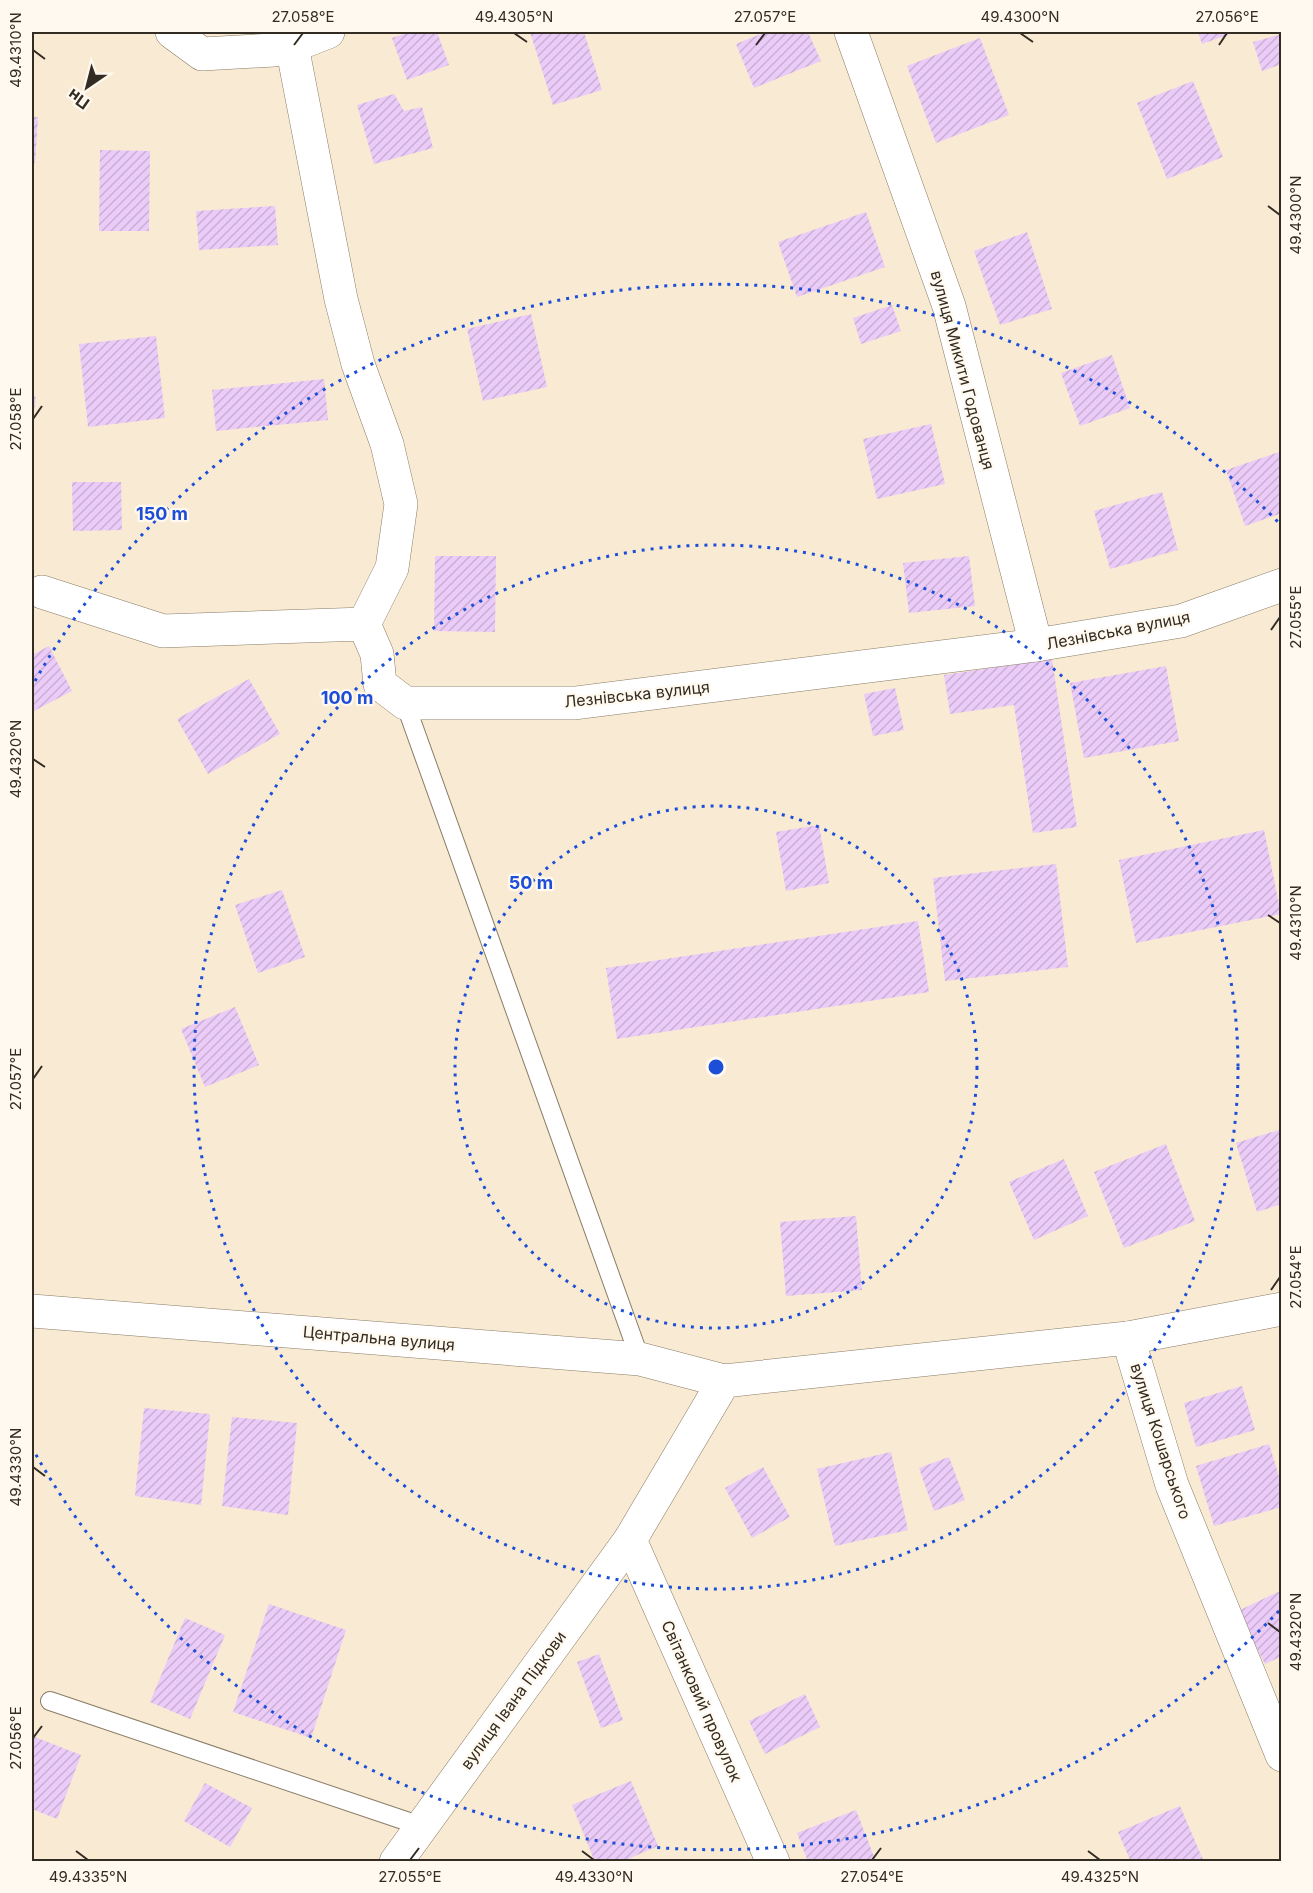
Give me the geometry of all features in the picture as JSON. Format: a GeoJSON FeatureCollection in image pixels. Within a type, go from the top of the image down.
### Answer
{"type":"FeatureCollection","features":[{"type":"Feature","properties":{"kind":"street"},"geometry":{"type":"LineString","coordinates":[[172,32],[202,54],[292,46],[328,32]]}},
{"type":"Feature","properties":{"kind":"street","name":"вулиця Микити Годованця"},"geometry":{"type":"LineString","coordinates":[[851,32],[949,306],[1036,645]]}},
{"type":"Feature","properties":{"kind":"street"},"geometry":{"type":"LineString","coordinates":[[292,46],[341,299],[358,364],[387,444],[401,504],[392,568],[364,624],[377,654],[380,684],[405,703]]}},
{"type":"Feature","properties":{"kind":"street","name":"Лезнівська вулиця"},"geometry":{"type":"LineString","coordinates":[[405,703],[575,703],[1036,645],[1181,621],[1281,585]]}},
{"type":"Feature","properties":{"kind":"street"},"geometry":{"type":"LineString","coordinates":[[42,592],[163,631],[364,624]]}},
{"type":"Feature","properties":{"kind":"street"},"geometry":{"type":"LineString","coordinates":[[724,1381],[1128,1338],[1281,1309]]}},
{"type":"Feature","properties":{"kind":"street","name":"Центральна вулиця"},"geometry":{"type":"LineString","coordinates":[[32,1311],[640,1359],[724,1381]]}},
{"type":"Feature","properties":{"kind":"street","name":"вулиця Кошарського"},"geometry":{"type":"LineString","coordinates":[[1128,1338],[1172,1485],[1281,1755]]}},
{"type":"Feature","properties":{"kind":"street","name":"вулиця Івана Підкови"},"geometry":{"type":"LineString","coordinates":[[396,1862],[630,1540],[724,1381]]}},
{"type":"Feature","properties":{"kind":"street","name":"Світанковий провулок"},"geometry":{"type":"LineString","coordinates":[[630,1540],[773,1862]]}},
{"type":"Feature","properties":{"kind":"lane"},"geometry":{"type":"LineString","coordinates":[[405,703],[640,1359]]}},
{"type":"Feature","properties":{"kind":"lane"},"geometry":{"type":"LineString","coordinates":[[50,1701],[421,1826]]}},
{"type":"Feature","properties":{"kind":"building"},"geometry":{"type":"Polygon","coordinates":[[[410,32],[437,32],[449,65],[407,80],[392,38],[410,32]]]}},
{"type":"Feature","properties":{"kind":"building"},"geometry":{"type":"Polygon","coordinates":[[[530,32],[584,32],[602,90],[553,105],[530,32]]]}},
{"type":"Feature","properties":{"kind":"building"},"geometry":{"type":"Polygon","coordinates":[[[766,32],[808,32],[821,61],[754,88],[736,44],[766,32]]]}},
{"type":"Feature","properties":{"kind":"building"},"geometry":{"type":"Polygon","coordinates":[[[1198,32],[1236,32],[1202,44],[1198,32]]]}},
{"type":"Feature","properties":{"kind":"building"},"geometry":{"type":"Polygon","coordinates":[[[1282,34],[1282,64],[1262,71],[1253,42],[1282,34]]]}},
{"type":"Feature","properties":{"kind":"building"},"geometry":{"type":"Polygon","coordinates":[[[980,38],[1009,115],[936,143],[907,66],[980,38]]]}},
{"type":"Feature","properties":{"kind":"building"},"geometry":{"type":"Polygon","coordinates":[[[1193,81],[1223,157],[1167,179],[1137,103],[1193,81]]]}},
{"type":"Feature","properties":{"kind":"building"},"geometry":{"type":"Polygon","coordinates":[[[394,94],[404,111],[422,107],[433,148],[374,164],[357,105],[394,94]]]}},
{"type":"Feature","properties":{"kind":"building"},"geometry":{"type":"Polygon","coordinates":[[[32,117],[38,117],[35,163],[32,163],[32,117]]]}},
{"type":"Feature","properties":{"kind":"building"},"geometry":{"type":"Polygon","coordinates":[[[100,150],[150,151],[149,231],[99,231],[100,150]]]}},
{"type":"Feature","properties":{"kind":"building"},"geometry":{"type":"Polygon","coordinates":[[[275,206],[278,245],[199,250],[196,211],[275,206]]]}},
{"type":"Feature","properties":{"kind":"building"},"geometry":{"type":"Polygon","coordinates":[[[866,212],[885,267],[797,297],[778,242],[866,212]]]}},
{"type":"Feature","properties":{"kind":"building"},"geometry":{"type":"Polygon","coordinates":[[[1027,232],[1052,309],[1000,325],[974,251],[1027,232]]]}},
{"type":"Feature","properties":{"kind":"building"},"geometry":{"type":"Polygon","coordinates":[[[892,305],[901,331],[861,344],[853,318],[892,305]]]}},
{"type":"Feature","properties":{"kind":"building"},"geometry":{"type":"Polygon","coordinates":[[[531,314],[547,387],[483,401],[467,329],[531,314]]]}},
{"type":"Feature","properties":{"kind":"building"},"geometry":{"type":"Polygon","coordinates":[[[156,336],[165,418],[88,427],[79,344],[156,336]]]}},
{"type":"Feature","properties":{"kind":"building"},"geometry":{"type":"Polygon","coordinates":[[[1112,355],[1130,408],[1080,426],[1061,373],[1112,355]]]}},
{"type":"Feature","properties":{"kind":"building"},"geometry":{"type":"Polygon","coordinates":[[[324,379],[328,420],[216,431],[212,390],[324,379]]]}},
{"type":"Feature","properties":{"kind":"building"},"geometry":{"type":"Polygon","coordinates":[[[32,396],[36,397],[33,418],[32,418],[32,396]]]}},
{"type":"Feature","properties":{"kind":"building"},"geometry":{"type":"Polygon","coordinates":[[[931,424],[945,484],[877,499],[863,439],[931,424]]]}},
{"type":"Feature","properties":{"kind":"building"},"geometry":{"type":"Polygon","coordinates":[[[1282,451],[1282,513],[1245,526],[1226,470],[1282,451]]]}},
{"type":"Feature","properties":{"kind":"building"},"geometry":{"type":"Polygon","coordinates":[[[72,482],[121,482],[122,530],[73,531],[72,482]]]}},
{"type":"Feature","properties":{"kind":"building"},"geometry":{"type":"Polygon","coordinates":[[[1162,492],[1178,550],[1110,569],[1094,511],[1162,492]]]}},
{"type":"Feature","properties":{"kind":"building"},"geometry":{"type":"Polygon","coordinates":[[[435,556],[496,556],[495,632],[434,631],[435,556]]]}},
{"type":"Feature","properties":{"kind":"building"},"geometry":{"type":"Polygon","coordinates":[[[969,556],[975,606],[909,613],[903,563],[969,556]]]}},
{"type":"Feature","properties":{"kind":"building"},"geometry":{"type":"Polygon","coordinates":[[[49,646],[72,691],[32,712],[32,655],[49,646]]]}},
{"type":"Feature","properties":{"kind":"building"},"geometry":{"type":"Polygon","coordinates":[[[1052,659],[1077,827],[1033,833],[1014,705],[950,714],[944,675],[1052,659]]]}},
{"type":"Feature","properties":{"kind":"building"},"geometry":{"type":"Polygon","coordinates":[[[1166,666],[1179,741],[1084,758],[1070,683],[1166,666]]]}},
{"type":"Feature","properties":{"kind":"building"},"geometry":{"type":"Polygon","coordinates":[[[249,679],[280,734],[208,774],[177,719],[249,679]]]}},
{"type":"Feature","properties":{"kind":"building"},"geometry":{"type":"Polygon","coordinates":[[[895,688],[904,730],[873,736],[864,694],[895,688]]]}},
{"type":"Feature","properties":{"kind":"building"},"geometry":{"type":"Polygon","coordinates":[[[819,825],[829,883],[786,891],[776,832],[819,825]]]}},
{"type":"Feature","properties":{"kind":"building"},"geometry":{"type":"Polygon","coordinates":[[[1264,830],[1281,914],[1136,943],[1119,860],[1264,830]]]}},
{"type":"Feature","properties":{"kind":"building"},"geometry":{"type":"Polygon","coordinates":[[[1056,864],[1068,967],[945,981],[933,878],[1056,864]]]}},
{"type":"Feature","properties":{"kind":"building"},"geometry":{"type":"Polygon","coordinates":[[[282,890],[305,957],[258,973],[235,905],[282,890]]]}},
{"type":"Feature","properties":{"kind":"building"},"geometry":{"type":"Polygon","coordinates":[[[918,921],[929,992],[617,1039],[606,968],[918,921]]]}},
{"type":"Feature","properties":{"kind":"building"},"geometry":{"type":"Polygon","coordinates":[[[235,1007],[259,1065],[205,1087],[181,1029],[235,1007]]]}},
{"type":"Feature","properties":{"kind":"building"},"geometry":{"type":"Polygon","coordinates":[[[1282,1129],[1282,1204],[1257,1212],[1236,1143],[1282,1129]]]}},
{"type":"Feature","properties":{"kind":"building"},"geometry":{"type":"Polygon","coordinates":[[[1166,1144],[1195,1221],[1124,1248],[1094,1172],[1166,1144]]]}},
{"type":"Feature","properties":{"kind":"building"},"geometry":{"type":"Polygon","coordinates":[[[1064,1159],[1088,1216],[1034,1240],[1009,1182],[1064,1159]]]}},
{"type":"Feature","properties":{"kind":"building"},"geometry":{"type":"Polygon","coordinates":[[[856,1216],[862,1290],[786,1296],[780,1222],[856,1216]]]}},
{"type":"Feature","properties":{"kind":"building"},"geometry":{"type":"Polygon","coordinates":[[[1242,1386],[1255,1430],[1196,1447],[1184,1403],[1242,1386]]]}},
{"type":"Feature","properties":{"kind":"building"},"geometry":{"type":"Polygon","coordinates":[[[144,1408],[210,1414],[201,1505],[135,1496],[144,1408]]]}},
{"type":"Feature","properties":{"kind":"building"},"geometry":{"type":"Polygon","coordinates":[[[232,1417],[297,1423],[288,1515],[222,1506],[232,1417]]]}},
{"type":"Feature","properties":{"kind":"building"},"geometry":{"type":"Polygon","coordinates":[[[1269,1444],[1282,1486],[1282,1507],[1214,1526],[1196,1466],[1269,1444]]]}},
{"type":"Feature","properties":{"kind":"building"},"geometry":{"type":"Polygon","coordinates":[[[891,1452],[908,1530],[835,1546],[817,1469],[891,1452]]]}},
{"type":"Feature","properties":{"kind":"building"},"geometry":{"type":"Polygon","coordinates":[[[949,1457],[965,1500],[934,1511],[919,1468],[949,1457]]]}},
{"type":"Feature","properties":{"kind":"building"},"geometry":{"type":"Polygon","coordinates":[[[763,1467],[790,1517],[752,1538],[725,1488],[763,1467]]]}},
{"type":"Feature","properties":{"kind":"building"},"geometry":{"type":"Polygon","coordinates":[[[1282,1590],[1282,1656],[1265,1664],[1238,1611],[1282,1590]]]}},
{"type":"Feature","properties":{"kind":"building"},"geometry":{"type":"Polygon","coordinates":[[[269,1604],[346,1630],[311,1738],[233,1712],[269,1604]]]}},
{"type":"Feature","properties":{"kind":"building"},"geometry":{"type":"Polygon","coordinates":[[[185,1618],[225,1635],[190,1719],[150,1702],[185,1618]]]}},
{"type":"Feature","properties":{"kind":"building"},"geometry":{"type":"Polygon","coordinates":[[[599,1654],[623,1720],[601,1728],[577,1662],[599,1654]]]}},
{"type":"Feature","properties":{"kind":"building"},"geometry":{"type":"Polygon","coordinates":[[[805,1694],[820,1727],[765,1754],[749,1721],[805,1694]]]}},
{"type":"Feature","properties":{"kind":"building"},"geometry":{"type":"Polygon","coordinates":[[[32,1736],[81,1755],[57,1819],[32,1809],[32,1736]]]}},
{"type":"Feature","properties":{"kind":"building"},"geometry":{"type":"Polygon","coordinates":[[[631,1781],[658,1846],[621,1862],[595,1862],[572,1805],[631,1781]]]}},
{"type":"Feature","properties":{"kind":"building"},"geometry":{"type":"Polygon","coordinates":[[[205,1783],[252,1808],[230,1847],[184,1821],[205,1783]]]}},
{"type":"Feature","properties":{"kind":"building"},"geometry":{"type":"Polygon","coordinates":[[[1180,1806],[1204,1862],[1131,1862],[1118,1832],[1180,1806]]]}},
{"type":"Feature","properties":{"kind":"building"},"geometry":{"type":"Polygon","coordinates":[[[856,1810],[876,1862],[808,1862],[797,1833],[856,1810]]]}}]}
